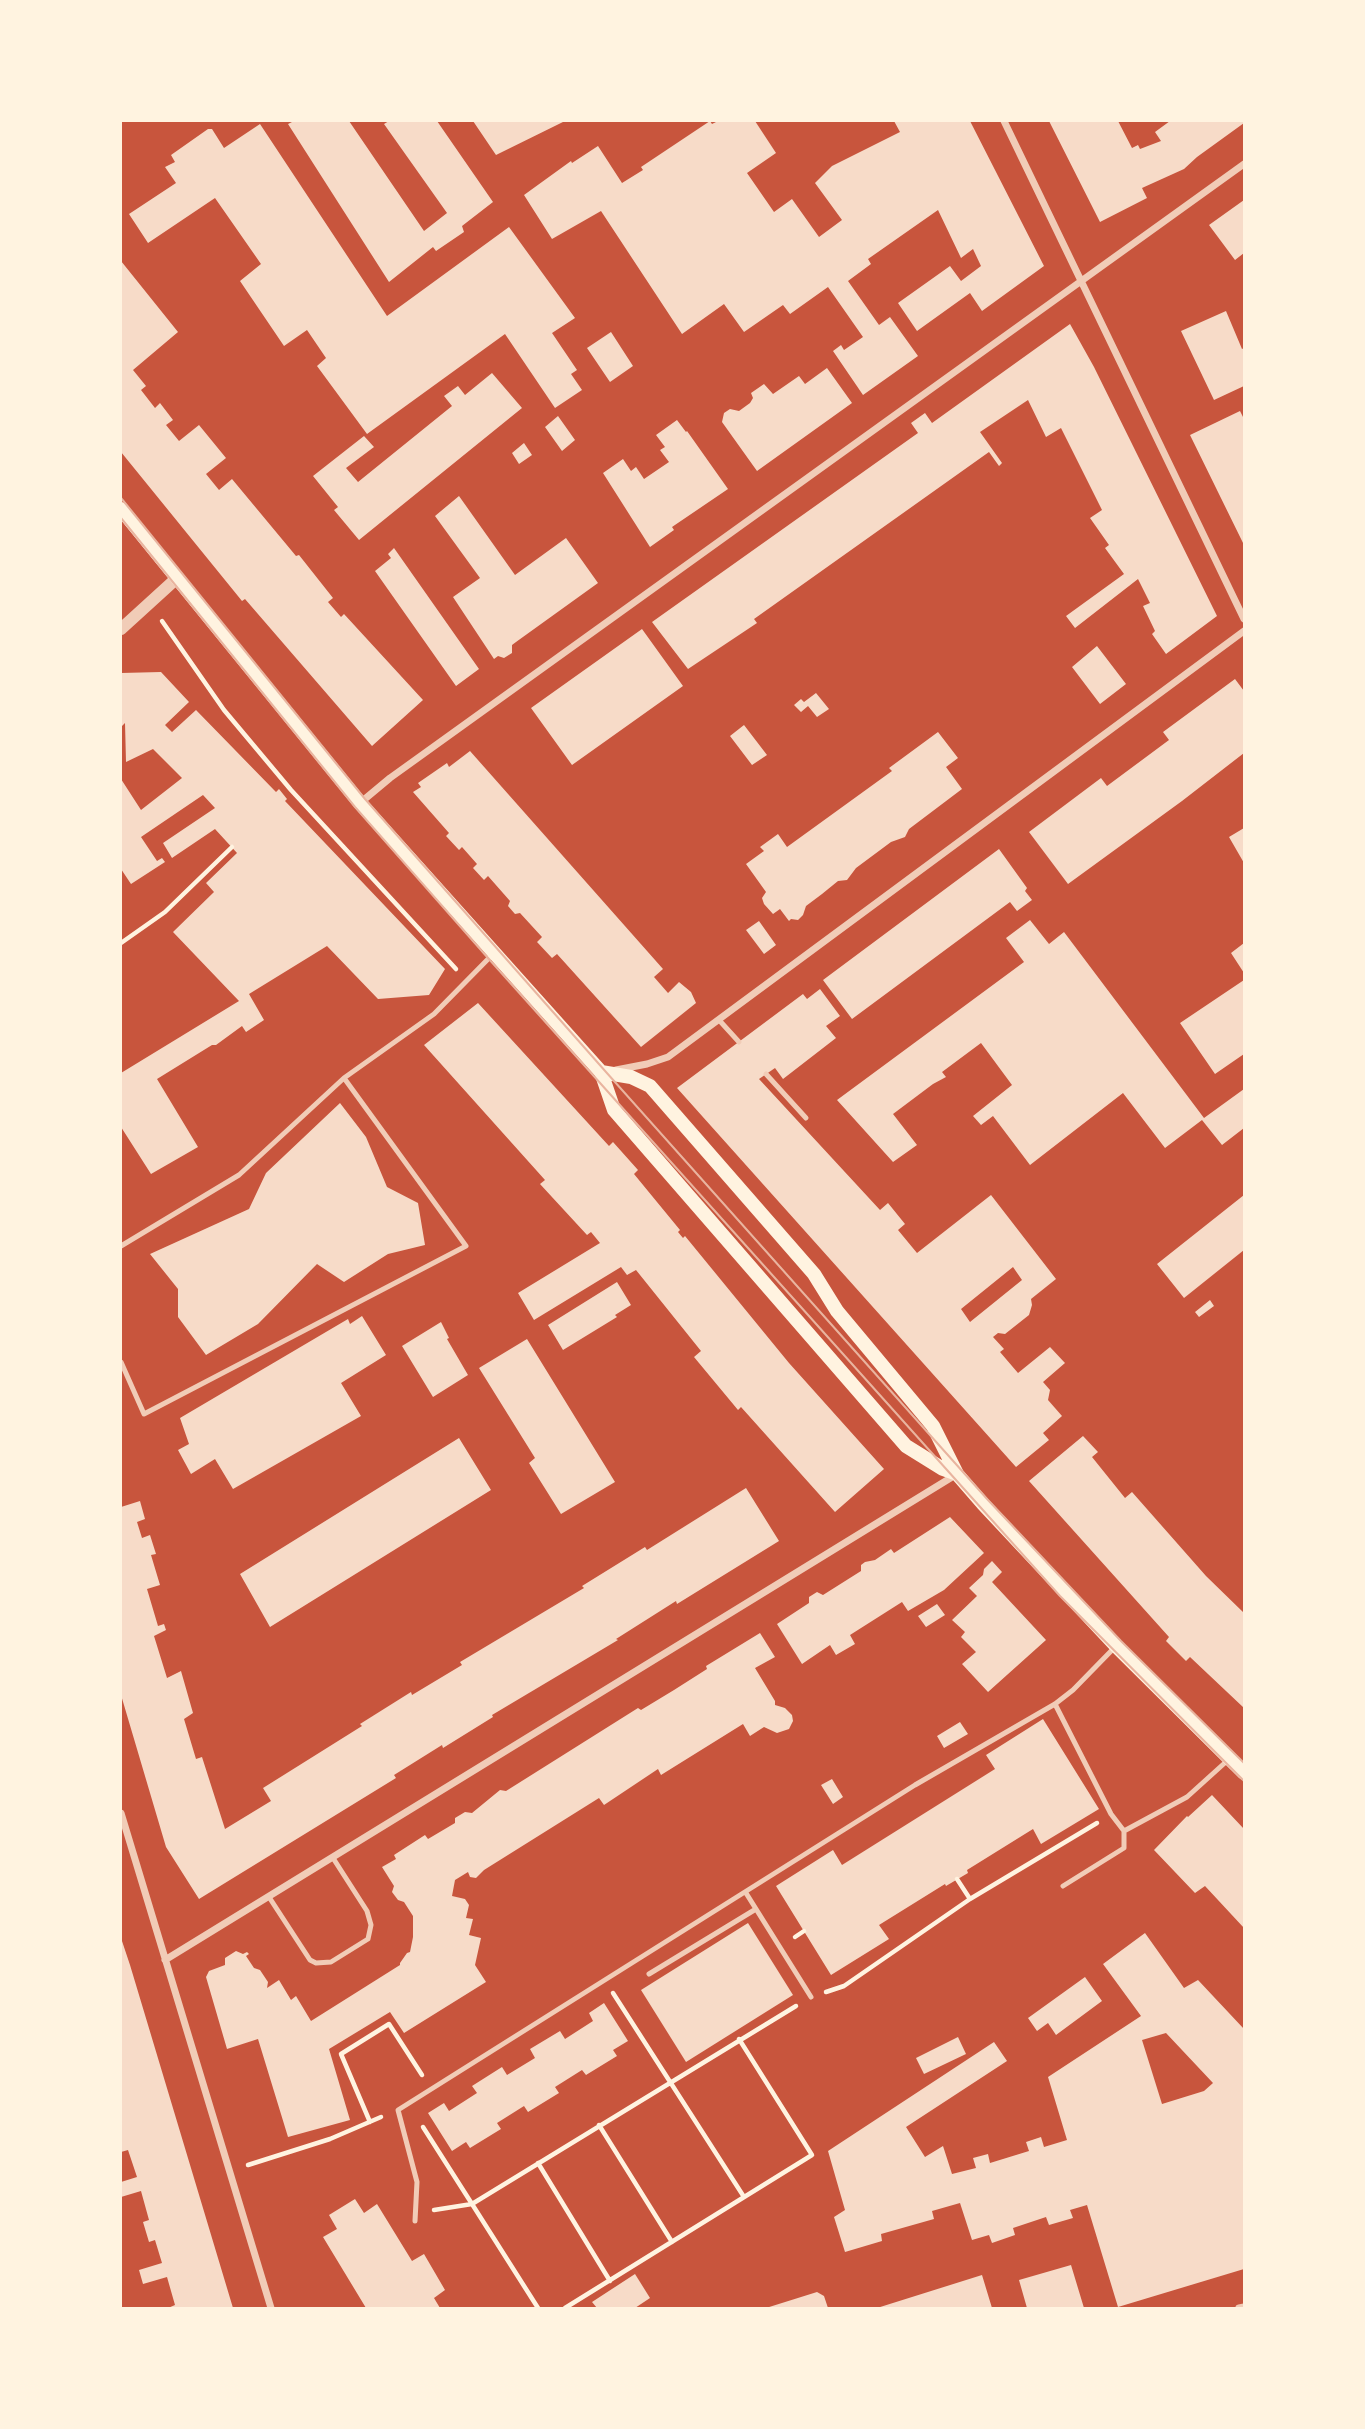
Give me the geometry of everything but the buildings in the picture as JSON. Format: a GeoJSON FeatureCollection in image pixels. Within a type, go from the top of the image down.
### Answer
{"type":"FeatureCollection","features":[{"type":"Feature","properties":{"kind":"main road"},"geometry":{"type":"LineString","coordinates":[[121,509],[360,803],[601,1072],[614,1110],[906,1446],[943,1469],[957,1474]]}},
{"type":"Feature","properties":{"kind":"main road"},"geometry":{"type":"LineString","coordinates":[[601,1072],[631,1077],[650,1086],[814,1274],[837,1311],[933,1426],[957,1474],[1116,1646],[1244,1773]]}},
{"type":"Feature","properties":{"kind":"street"},"geometry":{"type":"LineString","coordinates":[[1004,121],[1244,619]]}},
{"type":"Feature","properties":{"kind":"street"},"geometry":{"type":"LineString","coordinates":[[360,803],[390,778],[1244,164]]}},
{"type":"Feature","properties":{"kind":"street"},"geometry":{"type":"LineString","coordinates":[[121,629],[177,578]]}},
{"type":"Feature","properties":{"kind":"street"},"geometry":{"type":"LineString","coordinates":[[601,1072],[647,1064],[668,1057],[1244,631]]}},
{"type":"Feature","properties":{"kind":"street"},"geometry":{"type":"LineString","coordinates":[[165,1960],[957,1474]]}},
{"type":"Feature","properties":{"kind":"street"},"geometry":{"type":"LineString","coordinates":[[121,1813],[271,2308]]}},
{"type":"Feature","properties":{"kind":"lane"},"geometry":{"type":"LineString","coordinates":[[121,1246],[239,1175],[344,1078],[434,1013],[494,953]]}},
{"type":"Feature","properties":{"kind":"lane"},"geometry":{"type":"LineString","coordinates":[[719,1020],[739,1042]]}},
{"type":"Feature","properties":{"kind":"lane"},"geometry":{"type":"LineString","coordinates":[[766,1074],[806,1118]]}},
{"type":"Feature","properties":{"kind":"lane"},"geometry":{"type":"LineString","coordinates":[[121,1362],[144,1413],[466,1246],[344,1078]]}},
{"type":"Feature","properties":{"kind":"lane"},"geometry":{"type":"LineString","coordinates":[[415,2221],[418,2182],[397,2110],[915,1786],[1055,1704],[1073,1690],[1116,1646]]}},
{"type":"Feature","properties":{"kind":"lane"},"geometry":{"type":"LineString","coordinates":[[1055,1704],[1111,1814],[1124,1831],[1125,1848],[1063,1886]]}},
{"type":"Feature","properties":{"kind":"lane"},"geometry":{"type":"LineString","coordinates":[[1124,1831],[1186,1797],[1229,1758]]}},
{"type":"Feature","properties":{"kind":"lane"},"geometry":{"type":"LineString","coordinates":[[269,1897],[310,1960],[316,1963],[331,1962],[368,1939],[371,1925],[367,1911],[333,1858]]}},
{"type":"Feature","properties":{"kind":"lane"},"geometry":{"type":"LineString","coordinates":[[746,1893],[811,1997]]}},
{"type":"Feature","properties":{"kind":"lane"},"geometry":{"type":"LineString","coordinates":[[649,1973],[756,1909]]}},
{"type":"Feature","properties":{"kind":"path"},"geometry":{"type":"LineString","coordinates":[[160,618],[224,710],[290,790],[466,980]]}},
{"type":"Feature","properties":{"kind":"path"},"geometry":{"type":"LineString","coordinates":[[285,796],[290,790]]}},
{"type":"Feature","properties":{"kind":"path"},"geometry":{"type":"LineString","coordinates":[[121,943],[165,912],[232,847]]}},
{"type":"Feature","properties":{"kind":"path"},"geometry":{"type":"LineString","coordinates":[[416,2213],[472,2204],[739,2039],[811,1997],[844,1986],[970,1899],[1111,1814]]}},
{"type":"Feature","properties":{"kind":"path"},"geometry":{"type":"LineString","coordinates":[[957,1879],[970,1899]]}},
{"type":"Feature","properties":{"kind":"path"},"geometry":{"type":"LineString","coordinates":[[605,1980],[744,2197]]}},
{"type":"Feature","properties":{"kind":"path"},"geometry":{"type":"LineString","coordinates":[[370,2122],[341,2054],[389,2024],[430,2089]]}},
{"type":"Feature","properties":{"kind":"path"},"geometry":{"type":"LineString","coordinates":[[565,2308],[813,2155],[739,2039]]}},
{"type":"Feature","properties":{"kind":"path"},"geometry":{"type":"LineString","coordinates":[[408,2103],[538,2308]]}},
{"type":"Feature","properties":{"kind":"path"},"geometry":{"type":"LineString","coordinates":[[230,2172],[330,2139],[397,2110]]}},
{"type":"Feature","properties":{"kind":"path"},"geometry":{"type":"LineString","coordinates":[[599,2125],[672,2242]]}},
{"type":"Feature","properties":{"kind":"path"},"geometry":{"type":"LineString","coordinates":[[538,2163],[610,2281]]}},
{"type":"Feature","properties":{"kind":"tram line"},"geometry":{"type":"LineString","coordinates":[[121,498],[365,799],[606,1072],[988,1500],[1121,1641],[1244,1763]]}},
{"type":"Feature","properties":{"kind":"tram line"},"geometry":{"type":"LineString","coordinates":[[121,518],[355,807],[488,958],[1060,1596],[1244,1781]]}}]}
